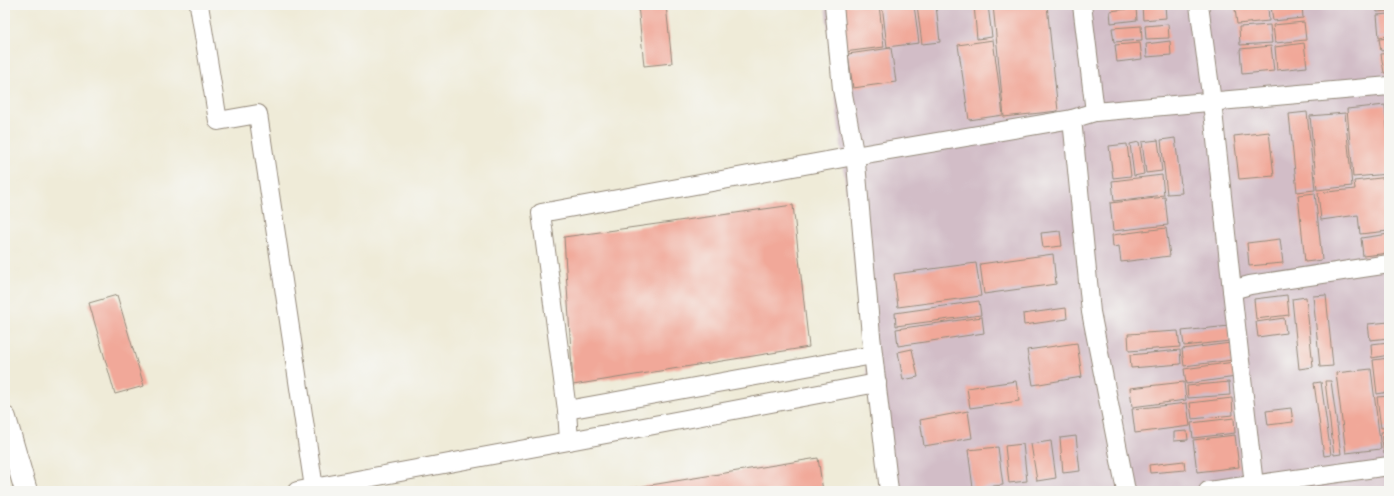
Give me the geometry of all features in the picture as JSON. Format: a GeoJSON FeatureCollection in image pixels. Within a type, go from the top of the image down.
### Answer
{"type":"FeatureCollection","features":[{"type":"Feature","properties":{"kind":"street"},"geometry":{"type":"LineString","coordinates":[[199,5],[218,121],[258,114],[306,489],[877,383]]}},
{"type":"Feature","properties":{"kind":"street"},"geometry":{"type":"LineString","coordinates":[[834,5],[842,89],[854,156],[873,355],[889,491]]}},
{"type":"Feature","properties":{"kind":"street"},"geometry":{"type":"LineString","coordinates":[[1082,5],[1095,112]]}},
{"type":"Feature","properties":{"kind":"street"},"geometry":{"type":"LineString","coordinates":[[1199,5],[1212,102],[1254,485]]}},
{"type":"Feature","properties":{"kind":"street"},"geometry":{"type":"LineString","coordinates":[[569,441],[567,410],[541,213],[854,156],[1072,119],[1095,112],[1389,86]]}},
{"type":"Feature","properties":{"kind":"street"},"geometry":{"type":"LineString","coordinates":[[1072,119],[1091,312],[1126,491]]}},
{"type":"Feature","properties":{"kind":"street"},"geometry":{"type":"LineString","coordinates":[[1232,290],[1250,285],[1389,264]]}},
{"type":"Feature","properties":{"kind":"street"},"geometry":{"type":"LineString","coordinates":[[567,410],[873,355]]}},
{"type":"Feature","properties":{"kind":"street"},"geometry":{"type":"LineString","coordinates":[[5,418],[26,491]]}},
{"type":"Feature","properties":{"kind":"street"},"geometry":{"type":"LineString","coordinates":[[1208,491],[1389,466]]}},
{"type":"Feature","properties":{"kind":"shaded area"},"geometry":{"type":"Polygon","coordinates":[[[825,5],[1389,5],[1389,491],[880,491],[825,5]]]}},
{"type":"Feature","properties":{"kind":"building"},"geometry":{"type":"Polygon","coordinates":[[[638,5],[666,5],[672,63],[644,66],[638,5]]]}},
{"type":"Feature","properties":{"kind":"building"},"geometry":{"type":"Polygon","coordinates":[[[837,5],[879,5],[884,47],[844,52],[837,5]]]}},
{"type":"Feature","properties":{"kind":"building"},"geometry":{"type":"Polygon","coordinates":[[[882,5],[914,5],[919,43],[887,47],[882,5]]]}},
{"type":"Feature","properties":{"kind":"building"},"geometry":{"type":"Polygon","coordinates":[[[917,5],[936,5],[940,42],[922,44],[917,5]]]}},
{"type":"Feature","properties":{"kind":"building"},"geometry":{"type":"Polygon","coordinates":[[[974,5],[988,5],[992,37],[977,39],[974,5]]]}},
{"type":"Feature","properties":{"kind":"building"},"geometry":{"type":"Polygon","coordinates":[[[993,5],[1047,5],[1058,111],[1004,117],[993,5]]]}},
{"type":"Feature","properties":{"kind":"building"},"geometry":{"type":"Polygon","coordinates":[[[1165,5],[1166,18],[1143,20],[1142,6],[1165,5]]]}},
{"type":"Feature","properties":{"kind":"building"},"geometry":{"type":"Polygon","coordinates":[[[1268,5],[1269,21],[1237,24],[1235,9],[1268,5]]]}},
{"type":"Feature","properties":{"kind":"building"},"geometry":{"type":"Polygon","coordinates":[[[1302,5],[1303,18],[1273,21],[1271,6],[1302,5]]]}},
{"type":"Feature","properties":{"kind":"building"},"geometry":{"type":"Polygon","coordinates":[[[1376,5],[1389,5],[1389,11],[1377,12],[1376,5]]]}},
{"type":"Feature","properties":{"kind":"building"},"geometry":{"type":"Polygon","coordinates":[[[1136,8],[1137,20],[1111,23],[1110,11],[1136,8]]]}},
{"type":"Feature","properties":{"kind":"building"},"geometry":{"type":"Polygon","coordinates":[[[1389,14],[1389,36],[1379,37],[1377,15],[1389,14]]]}},
{"type":"Feature","properties":{"kind":"building"},"geometry":{"type":"Polygon","coordinates":[[[1304,22],[1306,40],[1275,43],[1273,25],[1304,22]]]}},
{"type":"Feature","properties":{"kind":"building"},"geometry":{"type":"Polygon","coordinates":[[[1168,24],[1169,38],[1146,39],[1145,26],[1168,24]]]}},
{"type":"Feature","properties":{"kind":"building"},"geometry":{"type":"Polygon","coordinates":[[[1270,25],[1272,43],[1240,45],[1239,27],[1270,25]]]}},
{"type":"Feature","properties":{"kind":"building"},"geometry":{"type":"Polygon","coordinates":[[[1141,26],[1142,40],[1114,42],[1112,28],[1141,26]]]}},
{"type":"Feature","properties":{"kind":"building"},"geometry":{"type":"Polygon","coordinates":[[[1389,38],[1389,50],[1381,51],[1379,39],[1389,38]]]}},
{"type":"Feature","properties":{"kind":"building"},"geometry":{"type":"Polygon","coordinates":[[[993,40],[1003,115],[969,120],[958,45],[993,40]]]}},
{"type":"Feature","properties":{"kind":"building"},"geometry":{"type":"Polygon","coordinates":[[[1170,41],[1171,55],[1147,57],[1146,44],[1170,41]]]}},
{"type":"Feature","properties":{"kind":"building"},"geometry":{"type":"Polygon","coordinates":[[[1140,43],[1142,59],[1117,62],[1115,45],[1140,43]]]}},
{"type":"Feature","properties":{"kind":"building"},"geometry":{"type":"Polygon","coordinates":[[[1304,43],[1307,67],[1277,70],[1275,47],[1304,43]]]}},
{"type":"Feature","properties":{"kind":"building"},"geometry":{"type":"Polygon","coordinates":[[[1271,46],[1274,71],[1242,74],[1240,49],[1271,46]]]}},
{"type":"Feature","properties":{"kind":"building"},"geometry":{"type":"Polygon","coordinates":[[[891,48],[896,82],[853,88],[848,54],[891,48]]]}},
{"type":"Feature","properties":{"kind":"building"},"geometry":{"type":"Polygon","coordinates":[[[1389,53],[1389,72],[1384,73],[1381,54],[1389,53]]]}},
{"type":"Feature","properties":{"kind":"building"},"geometry":{"type":"Polygon","coordinates":[[[1385,105],[1389,147],[1389,174],[1353,177],[1347,109],[1385,105]]]}},
{"type":"Feature","properties":{"kind":"building"},"geometry":{"type":"Polygon","coordinates":[[[1307,112],[1315,190],[1297,192],[1289,114],[1307,112]]]}},
{"type":"Feature","properties":{"kind":"building"},"geometry":{"type":"Polygon","coordinates":[[[1345,113],[1352,186],[1317,190],[1310,116],[1345,113]]]}},
{"type":"Feature","properties":{"kind":"building"},"geometry":{"type":"Polygon","coordinates":[[[1269,132],[1274,176],[1239,179],[1234,136],[1269,132]]]}},
{"type":"Feature","properties":{"kind":"building"},"geometry":{"type":"Polygon","coordinates":[[[1175,138],[1182,193],[1167,194],[1161,140],[1175,138]]]}},
{"type":"Feature","properties":{"kind":"building"},"geometry":{"type":"Polygon","coordinates":[[[1158,140],[1162,171],[1146,173],[1142,142],[1158,140]]]}},
{"type":"Feature","properties":{"kind":"building"},"geometry":{"type":"Polygon","coordinates":[[[1139,142],[1144,174],[1134,176],[1130,144],[1139,142]]]}},
{"type":"Feature","properties":{"kind":"building"},"geometry":{"type":"Polygon","coordinates":[[[1127,144],[1131,176],[1113,178],[1109,146],[1127,144]]]}},
{"type":"Feature","properties":{"kind":"building"},"geometry":{"type":"Polygon","coordinates":[[[1162,175],[1164,195],[1114,201],[1112,181],[1162,175]]]}},
{"type":"Feature","properties":{"kind":"building"},"geometry":{"type":"Polygon","coordinates":[[[1389,177],[1389,231],[1360,234],[1358,215],[1321,220],[1318,193],[1355,189],[1354,181],[1389,177]]]}},
{"type":"Feature","properties":{"kind":"building"},"geometry":{"type":"Polygon","coordinates":[[[1315,193],[1322,260],[1305,262],[1298,195],[1315,193]]]}},
{"type":"Feature","properties":{"kind":"building"},"geometry":{"type":"Polygon","coordinates":[[[1165,197],[1168,225],[1113,231],[1110,203],[1165,197]]]}},
{"type":"Feature","properties":{"kind":"building"},"geometry":{"type":"Polygon","coordinates":[[[793,205],[809,347],[573,385],[564,237],[793,205]]]}},
{"type":"Feature","properties":{"kind":"building"},"geometry":{"type":"Polygon","coordinates":[[[1166,228],[1170,256],[1121,262],[1119,246],[1113,247],[1112,235],[1166,228]]]}},
{"type":"Feature","properties":{"kind":"building"},"geometry":{"type":"Polygon","coordinates":[[[1060,231],[1062,246],[1043,248],[1041,233],[1060,231]]]}},
{"type":"Feature","properties":{"kind":"building"},"geometry":{"type":"Polygon","coordinates":[[[1389,234],[1389,253],[1363,256],[1361,238],[1389,234]]]}},
{"type":"Feature","properties":{"kind":"building"},"geometry":{"type":"Polygon","coordinates":[[[1280,239],[1283,263],[1249,266],[1247,243],[1280,239]]]}},
{"type":"Feature","properties":{"kind":"building"},"geometry":{"type":"Polygon","coordinates":[[[1053,254],[1056,284],[984,294],[980,264],[1053,254]]]}},
{"type":"Feature","properties":{"kind":"building"},"geometry":{"type":"Polygon","coordinates":[[[976,263],[981,296],[898,307],[894,274],[976,263]]]}},
{"type":"Feature","properties":{"kind":"building"},"geometry":{"type":"Polygon","coordinates":[[[117,295],[144,386],[115,394],[89,303],[117,295]]]}},
{"type":"Feature","properties":{"kind":"building"},"geometry":{"type":"Polygon","coordinates":[[[1287,295],[1289,315],[1256,319],[1254,299],[1287,295]]]}},
{"type":"Feature","properties":{"kind":"building"},"geometry":{"type":"Polygon","coordinates":[[[1326,295],[1333,366],[1320,367],[1313,296],[1326,295]]]}},
{"type":"Feature","properties":{"kind":"building"},"geometry":{"type":"Polygon","coordinates":[[[1306,297],[1313,367],[1299,369],[1292,299],[1306,297]]]}},
{"type":"Feature","properties":{"kind":"building"},"geometry":{"type":"Polygon","coordinates":[[[979,301],[981,315],[896,326],[895,313],[979,301]]]}},
{"type":"Feature","properties":{"kind":"building"},"geometry":{"type":"Polygon","coordinates":[[[1066,308],[1067,319],[1024,325],[1023,314],[1066,308]]]}},
{"type":"Feature","properties":{"kind":"building"},"geometry":{"type":"Polygon","coordinates":[[[982,317],[984,333],[898,346],[896,329],[982,317]]]}},
{"type":"Feature","properties":{"kind":"building"},"geometry":{"type":"Polygon","coordinates":[[[1284,318],[1286,333],[1258,337],[1256,322],[1284,318]]]}},
{"type":"Feature","properties":{"kind":"building"},"geometry":{"type":"Polygon","coordinates":[[[1389,322],[1389,338],[1370,340],[1368,324],[1389,322]]]}},
{"type":"Feature","properties":{"kind":"building"},"geometry":{"type":"Polygon","coordinates":[[[1229,326],[1230,341],[1184,346],[1182,331],[1229,326]]]}},
{"type":"Feature","properties":{"kind":"building"},"geometry":{"type":"Polygon","coordinates":[[[1178,331],[1180,347],[1129,351],[1128,334],[1178,331]]]}},
{"type":"Feature","properties":{"kind":"building"},"geometry":{"type":"Polygon","coordinates":[[[1389,342],[1389,355],[1372,358],[1371,344],[1389,342]]]}},
{"type":"Feature","properties":{"kind":"building"},"geometry":{"type":"Polygon","coordinates":[[[1077,343],[1082,377],[1033,385],[1027,350],[1077,343]]]}},
{"type":"Feature","properties":{"kind":"building"},"geometry":{"type":"Polygon","coordinates":[[[1231,343],[1233,360],[1184,366],[1182,349],[1231,343]]]}},
{"type":"Feature","properties":{"kind":"building"},"geometry":{"type":"Polygon","coordinates":[[[912,349],[918,377],[903,380],[898,352],[912,349]]]}},
{"type":"Feature","properties":{"kind":"building"},"geometry":{"type":"Polygon","coordinates":[[[1180,350],[1181,364],[1131,368],[1130,355],[1180,350]]]}},
{"type":"Feature","properties":{"kind":"building"},"geometry":{"type":"Polygon","coordinates":[[[1389,358],[1389,392],[1377,394],[1373,360],[1389,358]]]}},
{"type":"Feature","properties":{"kind":"building"},"geometry":{"type":"Polygon","coordinates":[[[1234,362],[1236,377],[1186,384],[1184,369],[1234,362]]]}},
{"type":"Feature","properties":{"kind":"building"},"geometry":{"type":"Polygon","coordinates":[[[1371,369],[1381,449],[1346,453],[1336,373],[1371,369]]]}},
{"type":"Feature","properties":{"kind":"building"},"geometry":{"type":"Polygon","coordinates":[[[1016,381],[1019,401],[970,408],[967,388],[1016,381]]]}},
{"type":"Feature","properties":{"kind":"building"},"geometry":{"type":"Polygon","coordinates":[[[1325,381],[1331,381],[1341,454],[1334,455],[1325,381]]]}},
{"type":"Feature","properties":{"kind":"building"},"geometry":{"type":"Polygon","coordinates":[[[1184,382],[1186,400],[1132,407],[1130,388],[1184,382]]]}},
{"type":"Feature","properties":{"kind":"building"},"geometry":{"type":"Polygon","coordinates":[[[1229,382],[1230,395],[1188,398],[1187,386],[1229,382]]]}},
{"type":"Feature","properties":{"kind":"building"},"geometry":{"type":"Polygon","coordinates":[[[1321,382],[1331,455],[1324,456],[1314,383],[1321,382]]]}},
{"type":"Feature","properties":{"kind":"building"},"geometry":{"type":"Polygon","coordinates":[[[1389,396],[1389,427],[1381,428],[1377,397],[1389,396]]]}},
{"type":"Feature","properties":{"kind":"building"},"geometry":{"type":"Polygon","coordinates":[[[1232,398],[1233,415],[1192,419],[1190,403],[1232,398]]]}},
{"type":"Feature","properties":{"kind":"building"},"geometry":{"type":"Polygon","coordinates":[[[1187,403],[1190,426],[1135,433],[1132,409],[1187,403]]]}},
{"type":"Feature","properties":{"kind":"building"},"geometry":{"type":"Polygon","coordinates":[[[1291,408],[1293,422],[1268,425],[1266,411],[1291,408]]]}},
{"type":"Feature","properties":{"kind":"building"},"geometry":{"type":"Polygon","coordinates":[[[968,411],[972,438],[924,446],[920,420],[968,411]]]}},
{"type":"Feature","properties":{"kind":"building"},"geometry":{"type":"Polygon","coordinates":[[[1234,418],[1235,433],[1193,438],[1191,423],[1234,418]]]}},
{"type":"Feature","properties":{"kind":"building"},"geometry":{"type":"Polygon","coordinates":[[[1187,431],[1188,440],[1174,441],[1174,432],[1187,431]]]}},
{"type":"Feature","properties":{"kind":"building"},"geometry":{"type":"Polygon","coordinates":[[[1389,431],[1389,453],[1384,454],[1381,432],[1389,431]]]}},
{"type":"Feature","properties":{"kind":"building"},"geometry":{"type":"Polygon","coordinates":[[[1235,435],[1239,467],[1197,472],[1193,440],[1235,435]]]}},
{"type":"Feature","properties":{"kind":"building"},"geometry":{"type":"Polygon","coordinates":[[[1076,436],[1080,471],[1063,473],[1060,438],[1076,436]]]}},
{"type":"Feature","properties":{"kind":"building"},"geometry":{"type":"Polygon","coordinates":[[[1051,441],[1056,478],[1037,481],[1031,444],[1051,441]]]}},
{"type":"Feature","properties":{"kind":"building"},"geometry":{"type":"Polygon","coordinates":[[[1023,444],[1027,481],[1009,483],[1005,446],[1023,444]]]}},
{"type":"Feature","properties":{"kind":"building"},"geometry":{"type":"Polygon","coordinates":[[[998,447],[1003,485],[973,488],[968,450],[998,447]]]}},
{"type":"Feature","properties":{"kind":"building"},"geometry":{"type":"Polygon","coordinates":[[[818,458],[823,491],[620,490],[818,458]]]}},
{"type":"Feature","properties":{"kind":"building"},"geometry":{"type":"Polygon","coordinates":[[[1184,461],[1185,470],[1150,473],[1149,465],[1184,461]]]}}]}
